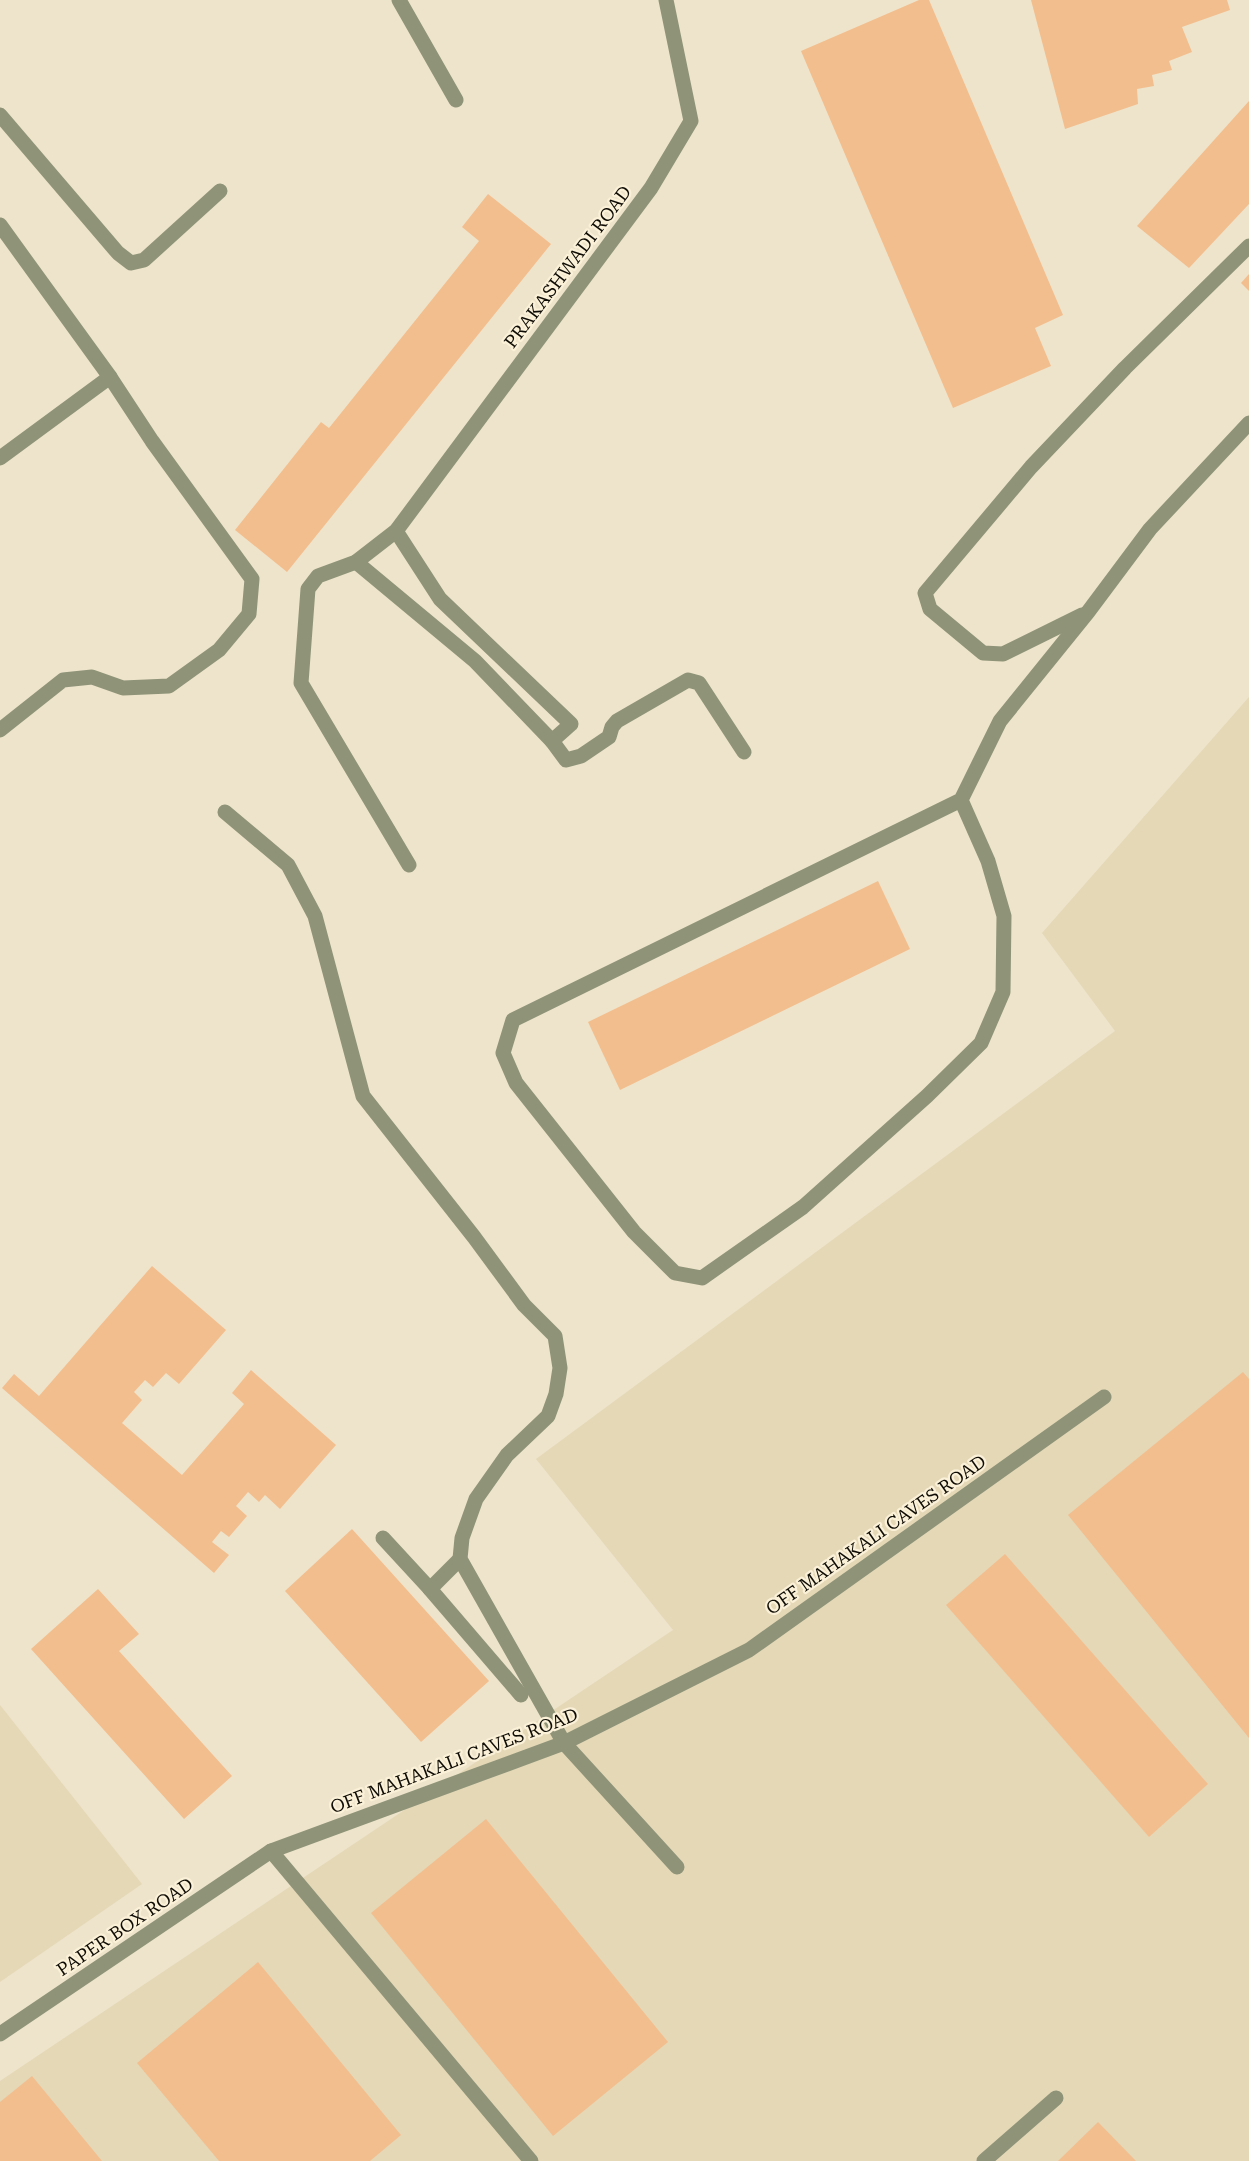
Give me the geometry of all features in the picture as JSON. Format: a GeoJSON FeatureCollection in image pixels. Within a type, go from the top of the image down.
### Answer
{"type":"FeatureCollection","features":[{"type":"Feature","properties":{"kind":"street"},"geometry":{"type":"LineString","coordinates":[[399,0],[456,100]]}},
{"type":"Feature","properties":{"kind":"street","name":"PRAKASHWADI ROAD"},"geometry":{"type":"LineString","coordinates":[[409,865],[301,683],[308,589],[318,576],[356,562],[396,531],[651,188],[691,121],[666,0]]}},
{"type":"Feature","properties":{"kind":"street"},"geometry":{"type":"LineString","coordinates":[[0,115],[118,253],[131,263],[144,260],[220,190]]}},
{"type":"Feature","properties":{"kind":"street"},"geometry":{"type":"LineString","coordinates":[[0,225],[252,579],[249,614],[219,650],[169,686],[123,688],[92,676],[63,680],[0,730]]}},
{"type":"Feature","properties":{"kind":"street"},"geometry":{"type":"LineString","coordinates":[[1088,612],[1003,654],[983,653],[930,609],[925,593],[1031,467],[1125,369],[1249,246]]}},
{"type":"Feature","properties":{"kind":"street"},"geometry":{"type":"LineString","coordinates":[[0,459],[110,377]]}},
{"type":"Feature","properties":{"kind":"street"},"geometry":{"type":"LineString","coordinates":[[961,800],[988,861],[1004,916],[1003,992],[981,1043],[927,1096],[803,1207],[702,1278],[675,1273],[634,1232],[516,1083],[503,1053],[513,1020],[961,800],[1000,721],[1088,612],[1150,529],[1249,423]]}},
{"type":"Feature","properties":{"kind":"street"},"geometry":{"type":"LineString","coordinates":[[396,531],[440,599],[571,724],[552,741]]}},
{"type":"Feature","properties":{"kind":"street"},"geometry":{"type":"LineString","coordinates":[[356,562],[475,661],[552,741],[566,760],[581,756],[609,738],[612,727],[617,721],[688,680],[699,683],[744,753]]}},
{"type":"Feature","properties":{"kind":"street"},"geometry":{"type":"LineString","coordinates":[[225,812],[288,865],[315,916],[363,1096],[474,1237],[524,1305],[555,1336],[560,1368],[556,1394],[548,1416],[507,1455],[476,1499],[462,1538],[460,1559],[564,1743],[677,1867]]}},
{"type":"Feature","properties":{"kind":"street","name":"OFF MAHAKALI CAVES ROAD"},"geometry":{"type":"LineString","coordinates":[[271,1851],[564,1743],[749,1650],[1104,1397]]}},
{"type":"Feature","properties":{"kind":"street"},"geometry":{"type":"LineString","coordinates":[[383,1538],[521,1695]]}},
{"type":"Feature","properties":{"kind":"street"},"geometry":{"type":"LineString","coordinates":[[430,1589],[460,1559]]}},
{"type":"Feature","properties":{"kind":"street"},"geometry":{"type":"LineString","coordinates":[[271,1851],[531,2161]]}},
{"type":"Feature","properties":{"kind":"street","name":"PAPER BOX ROAD"},"geometry":{"type":"LineString","coordinates":[[0,2034],[271,1851]]}},
{"type":"Feature","properties":{"kind":"street"},"geometry":{"type":"LineString","coordinates":[[984,2161],[1056,2098]]}},
{"type":"Feature","properties":{"kind":"shaded area"},"geometry":{"type":"Polygon","coordinates":[[[1249,697],[1249,2161],[0,2161],[0,2081],[673,1630],[536,1459],[1115,1031],[1042,933],[1249,697]]]}},
{"type":"Feature","properties":{"kind":"shaded area"},"geometry":{"type":"Polygon","coordinates":[[[0,1705],[142,1884],[0,1982],[0,1705]]]}},
{"type":"Feature","properties":{"kind":"building"},"geometry":{"type":"Polygon","coordinates":[[[919,0],[929,0],[1063,315],[1035,328],[1051,366],[953,408],[801,51],[919,0]]]}},
{"type":"Feature","properties":{"kind":"building"},"geometry":{"type":"Polygon","coordinates":[[[1031,0],[1227,0],[1230,10],[1182,27],[1192,52],[1169,61],[1172,70],[1152,75],[1154,86],[1137,89],[1138,104],[1065,129],[1031,0]]]}},
{"type":"Feature","properties":{"kind":"building"},"geometry":{"type":"Polygon","coordinates":[[[1249,101],[1249,204],[1189,268],[1137,226],[1249,101]]]}},
{"type":"Feature","properties":{"kind":"building"},"geometry":{"type":"Polygon","coordinates":[[[488,194],[551,244],[287,572],[235,530],[321,422],[329,428],[479,241],[462,227],[488,194]]]}},
{"type":"Feature","properties":{"kind":"building"},"geometry":{"type":"Polygon","coordinates":[[[1249,274],[1249,291],[1241,283],[1249,274]]]}},
{"type":"Feature","properties":{"kind":"building"},"geometry":{"type":"Polygon","coordinates":[[[878,881],[910,949],[620,1090],[588,1022],[878,881]]]}},
{"type":"Feature","properties":{"kind":"building"},"geometry":{"type":"Polygon","coordinates":[[[152,1266],[226,1330],[179,1384],[166,1373],[153,1387],[145,1380],[134,1392],[142,1400],[122,1423],[182,1475],[244,1404],[232,1393],[251,1370],[336,1445],[280,1509],[265,1495],[259,1502],[248,1492],[236,1506],[247,1516],[229,1537],[221,1531],[212,1542],[229,1555],[214,1573],[2,1388],[14,1374],[39,1396],[152,1266]]]}},
{"type":"Feature","properties":{"kind":"building"},"geometry":{"type":"Polygon","coordinates":[[[1243,1372],[1249,1379],[1249,1738],[1068,1515],[1243,1372]]]}},
{"type":"Feature","properties":{"kind":"building"},"geometry":{"type":"Polygon","coordinates":[[[352,1529],[489,1681],[421,1742],[285,1591],[352,1529]]]}},
{"type":"Feature","properties":{"kind":"building"},"geometry":{"type":"Polygon","coordinates":[[[1005,1554],[1208,1784],[1149,1837],[946,1605],[1005,1554]]]}},
{"type":"Feature","properties":{"kind":"building"},"geometry":{"type":"Polygon","coordinates":[[[98,1589],[139,1634],[119,1651],[232,1776],[184,1819],[31,1649],[98,1589]]]}},
{"type":"Feature","properties":{"kind":"building"},"geometry":{"type":"Polygon","coordinates":[[[486,1819],[668,2042],[553,2136],[371,1913],[486,1819]]]}},
{"type":"Feature","properties":{"kind":"building"},"geometry":{"type":"Polygon","coordinates":[[[258,1962],[401,2135],[370,2161],[219,2161],[137,2063],[258,1962]]]}},
{"type":"Feature","properties":{"kind":"building"},"geometry":{"type":"Polygon","coordinates":[[[32,2076],[102,2161],[0,2161],[0,2102],[32,2076]]]}},
{"type":"Feature","properties":{"kind":"building"},"geometry":{"type":"Polygon","coordinates":[[[1098,2122],[1136,2161],[1058,2161],[1098,2122]]]}}]}
